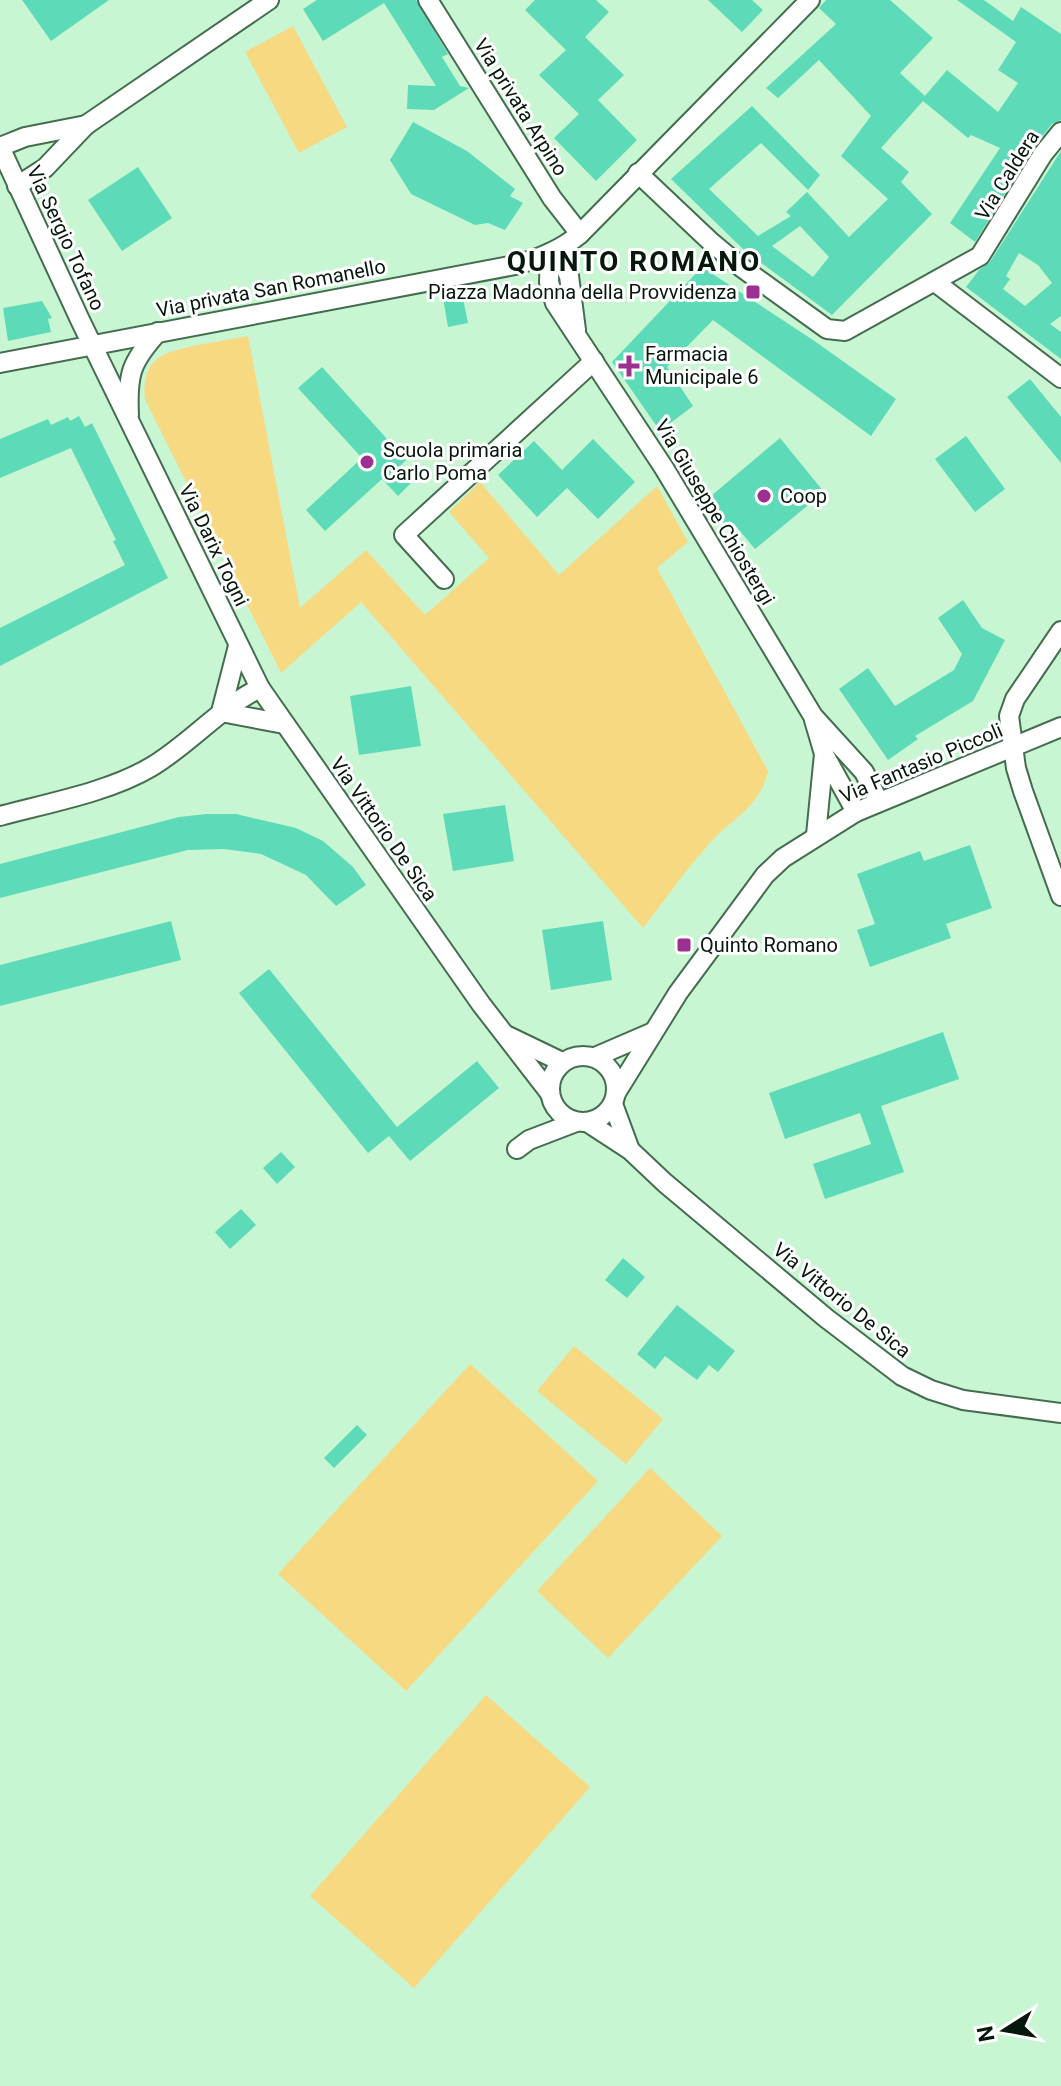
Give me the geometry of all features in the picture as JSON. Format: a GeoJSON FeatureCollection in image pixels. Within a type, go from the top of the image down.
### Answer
{"type":"FeatureCollection","features":[{"type":"Feature","properties":{"kind":"street"},"geometry":{"type":"LineString","coordinates":[[17,186],[45,168],[86,125],[269,0]]}},
{"type":"Feature","properties":{"kind":"street","name":"Via privata Arpino"},"geometry":{"type":"LineString","coordinates":[[428,0],[554,201],[580,234]]}},
{"type":"Feature","properties":{"kind":"street"},"geometry":{"type":"LineString","coordinates":[[550,253],[569,244],[580,234],[810,0]]}},
{"type":"Feature","properties":{"kind":"street"},"geometry":{"type":"LineString","coordinates":[[0,147],[25,137],[86,125]]}},
{"type":"Feature","properties":{"kind":"street","name":"Via Caldera"},"geometry":{"type":"LineString","coordinates":[[638,173],[711,242],[827,329],[845,331],[973,261],[990,242],[1043,154],[1061,132]]}},
{"type":"Feature","properties":{"kind":"street","name":"Via Sergio Tofano"},"geometry":{"type":"LineString","coordinates":[[0,147],[94,347]]}},
{"type":"Feature","properties":{"kind":"street","name":"Via privata San Romanello"},"geometry":{"type":"LineString","coordinates":[[0,363],[515,265],[550,253]]}},
{"type":"Feature","properties":{"kind":"street","name":"Via Giuseppe Chiostergi"},"geometry":{"type":"LineString","coordinates":[[550,253],[564,265],[569,276],[576,333],[664,468],[813,716],[864,772],[879,802]]}},
{"type":"Feature","properties":{"kind":"street"},"geometry":{"type":"LineString","coordinates":[[935,282],[1061,378]]}},
{"type":"Feature","properties":{"kind":"street","name":"Via Darix Togni"},"geometry":{"type":"LineString","coordinates":[[129,421],[129,372],[139,352],[158,332]]}},
{"type":"Feature","properties":{"kind":"street","name":"Via Darix Togni"},"geometry":{"type":"LineString","coordinates":[[94,347],[260,688]]}},
{"type":"Feature","properties":{"kind":"street"},"geometry":{"type":"LineString","coordinates":[[444,579],[404,535],[594,361]]}},
{"type":"Feature","properties":{"kind":"street"},"geometry":{"type":"LineString","coordinates":[[1061,631],[1015,699],[1009,716],[1023,791],[1061,896]]}},
{"type":"Feature","properties":{"kind":"street"},"geometry":{"type":"LineString","coordinates":[[221,712],[238,646]]}},
{"type":"Feature","properties":{"kind":"street"},"geometry":{"type":"LineString","coordinates":[[0,816],[116,783],[150,768],[236,700],[260,688]]}},
{"type":"Feature","properties":{"kind":"street","name":"Via Vittorio De Sica"},"geometry":{"type":"LineString","coordinates":[[260,688],[502,1033],[566,1118],[582,1122],[630,1150],[826,1318],[902,1376],[931,1390],[963,1400],[1061,1413]]}},
{"type":"Feature","properties":{"kind":"street"},"geometry":{"type":"LineString","coordinates":[[221,712],[284,724]]}},
{"type":"Feature","properties":{"kind":"street","name":"Via Giuseppe Chiostergi"},"geometry":{"type":"LineString","coordinates":[[813,716],[824,754],[856,812]]}},
{"type":"Feature","properties":{"kind":"street","name":"Via Fantasio Piccoli"},"geometry":{"type":"LineString","coordinates":[[615,1099],[678,993],[765,875],[783,858],[856,812],[1061,727]]}},
{"type":"Feature","properties":{"kind":"street","name":"Via Giuseppe Chiostergi"},"geometry":{"type":"LineString","coordinates":[[816,835],[824,754]]}},
{"type":"Feature","properties":{"kind":"street"},"geometry":{"type":"LineString","coordinates":[[615,1099],[597,1119],[523,1145],[551,1097],[554,1071],[562,1062],[572,1057],[595,1057],[653,1032]]}},
{"type":"Feature","properties":{"kind":"street","name":"Via Vittorio De Sica"},"geometry":{"type":"LineString","coordinates":[[502,1033],[562,1062]]}},
{"type":"Feature","properties":{"kind":"street","name":"Via Vittorio De Sica"},"geometry":{"type":"LineString","coordinates":[[595,1057],[612,1071],[615,1099],[630,1150]]}},
{"type":"Feature","properties":{"kind":"shaded area"},"geometry":{"type":"Polygon","coordinates":[[[293,26],[347,127],[299,153],[245,52],[293,26]]]}},
{"type":"Feature","properties":{"kind":"shaded area"},"geometry":{"type":"Polygon","coordinates":[[[248,336],[300,608],[366,550],[425,615],[489,558],[449,512],[480,482],[559,575],[657,486],[688,542],[657,568],[768,771],[752,803],[701,853],[643,928],[361,602],[281,673],[145,399],[145,385],[151,365],[165,354],[248,336]]]}},
{"type":"Feature","properties":{"kind":"shaded area"},"geometry":{"type":"Polygon","coordinates":[[[574,1346],[663,1419],[626,1464],[537,1391],[574,1346]]]}},
{"type":"Feature","properties":{"kind":"shaded area"},"geometry":{"type":"Polygon","coordinates":[[[470,1364],[598,1481],[406,1691],[278,1574],[470,1364]]]}},
{"type":"Feature","properties":{"kind":"shaded area"},"geometry":{"type":"Polygon","coordinates":[[[650,1468],[722,1536],[608,1658],[537,1591],[650,1468]]]}},
{"type":"Feature","properties":{"kind":"shaded area"},"geometry":{"type":"Polygon","coordinates":[[[486,1695],[590,1787],[414,1988],[310,1896],[486,1695]]]}},
{"type":"Feature","properties":{"kind":"building"},"geometry":{"type":"Polygon","coordinates":[[[22,0],[109,0],[51,41],[22,0]]]}},
{"type":"Feature","properties":{"kind":"building"},"geometry":{"type":"Polygon","coordinates":[[[317,0],[416,0],[448,54],[442,57],[460,86],[469,88],[434,110],[407,109],[408,85],[436,86],[384,3],[323,41],[303,9],[317,0]]]}},
{"type":"Feature","properties":{"kind":"building"},"geometry":{"type":"Polygon","coordinates":[[[535,0],[596,0],[609,12],[585,37],[624,75],[598,100],[637,140],[596,181],[554,138],[579,114],[539,75],[566,50],[525,10],[535,0]]]}},
{"type":"Feature","properties":{"kind":"building"},"geometry":{"type":"Polygon","coordinates":[[[708,0],[752,0],[763,10],[742,32],[708,0]]]}},
{"type":"Feature","properties":{"kind":"building"},"geometry":{"type":"Polygon","coordinates":[[[826,0],[890,0],[933,38],[900,73],[925,96],[947,70],[998,112],[1018,83],[998,70],[1016,42],[957,0],[984,0],[1013,21],[1021,7],[1061,34],[1061,120],[1052,124],[1033,148],[975,242],[950,223],[1000,148],[971,135],[968,138],[923,101],[881,148],[909,172],[901,182],[932,214],[832,315],[745,251],[671,179],[752,106],[820,175],[808,190],[761,143],[709,189],[758,236],[791,216],[786,212],[807,192],[849,237],[888,199],[841,156],[871,116],[819,60],[778,98],[766,88],[836,24],[819,8],[826,0]],[[800,226],[772,246],[813,277],[829,257],[800,226]]]}},
{"type":"Feature","properties":{"kind":"building"},"geometry":{"type":"Polygon","coordinates":[[[413,122],[467,151],[515,189],[510,196],[523,203],[505,230],[488,223],[475,225],[411,194],[390,160],[413,122]]]}},
{"type":"Feature","properties":{"kind":"building"},"geometry":{"type":"Polygon","coordinates":[[[1061,151],[1061,316],[1050,324],[1061,332],[1061,359],[966,287],[990,262],[1061,151]],[[1019,253],[1006,276],[1010,279],[1003,289],[1025,306],[1052,283],[1038,265],[1019,253]]]}},
{"type":"Feature","properties":{"kind":"building"},"geometry":{"type":"Polygon","coordinates":[[[138,167],[172,218],[122,251],[88,200],[138,167]]]}},
{"type":"Feature","properties":{"kind":"building"},"geometry":{"type":"Polygon","coordinates":[[[702,267],[896,399],[871,436],[713,320],[667,367],[693,406],[660,431],[612,362],[702,267]]]}},
{"type":"Feature","properties":{"kind":"building"},"geometry":{"type":"Polygon","coordinates":[[[462,294],[468,323],[448,327],[443,298],[462,294]]]}},
{"type":"Feature","properties":{"kind":"building"},"geometry":{"type":"Polygon","coordinates":[[[42,301],[52,318],[48,319],[51,332],[8,341],[3,308],[42,301]]]}},
{"type":"Feature","properties":{"kind":"building"},"geometry":{"type":"Polygon","coordinates":[[[322,367],[406,460],[398,468],[411,483],[398,496],[382,479],[325,531],[306,510],[362,458],[298,388],[322,367]]]}},
{"type":"Feature","properties":{"kind":"building"},"geometry":{"type":"Polygon","coordinates":[[[1030,379],[1061,417],[1061,463],[1007,397],[1030,379]]]}},
{"type":"Feature","properties":{"kind":"building"},"geometry":{"type":"Polygon","coordinates":[[[79,416],[85,427],[92,423],[168,578],[0,666],[0,628],[125,565],[71,448],[0,478],[0,439],[48,419],[51,425],[68,417],[70,421],[79,416]]]}},
{"type":"Feature","properties":{"kind":"building"},"geometry":{"type":"Polygon","coordinates":[[[966,436],[1005,489],[975,512],[935,459],[966,436]]]}},
{"type":"Feature","properties":{"kind":"building","name":"Coop"},"geometry":{"type":"Polygon","coordinates":[[[780,438],[824,492],[755,549],[734,524],[728,528],[705,501],[780,438]]]}},
{"type":"Feature","properties":{"kind":"building"},"geometry":{"type":"Polygon","coordinates":[[[593,439],[635,482],[598,519],[567,488],[537,517],[498,475],[534,441],[562,470],[593,439]]]}},
{"type":"Feature","properties":{"kind":"building"},"geometry":{"type":"Polygon","coordinates":[[[963,600],[982,628],[1005,640],[973,701],[915,736],[918,739],[888,760],[839,689],[868,668],[895,706],[954,670],[962,654],[938,618],[963,600]]]}},
{"type":"Feature","properties":{"kind":"building"},"geometry":{"type":"Polygon","coordinates":[[[411,686],[421,746],[359,755],[350,696],[411,686]]]}},
{"type":"Feature","properties":{"kind":"building"},"geometry":{"type":"Polygon","coordinates":[[[505,805],[514,861],[453,871],[443,814],[505,805]]]}},
{"type":"Feature","properties":{"kind":"building"},"geometry":{"type":"Polygon","coordinates":[[[236,814],[296,828],[323,841],[353,867],[366,885],[336,906],[306,875],[261,854],[224,849],[188,850],[0,898],[0,864],[179,817],[236,814]]]}},
{"type":"Feature","properties":{"kind":"building"},"geometry":{"type":"Polygon","coordinates":[[[970,845],[992,908],[946,924],[951,938],[870,967],[857,930],[875,924],[857,874],[920,851],[924,861],[970,845]]]}},
{"type":"Feature","properties":{"kind":"building"},"geometry":{"type":"Polygon","coordinates":[[[171,921],[181,960],[0,1006],[0,965],[171,921]]]}},
{"type":"Feature","properties":{"kind":"building"},"geometry":{"type":"Polygon","coordinates":[[[603,921],[612,980],[551,990],[542,930],[603,921]]]}},
{"type":"Feature","properties":{"kind":"building"},"geometry":{"type":"Polygon","coordinates":[[[269,969],[397,1127],[477,1061],[499,1088],[410,1161],[389,1136],[368,1153],[239,993],[269,969]]]}},
{"type":"Feature","properties":{"kind":"building"},"geometry":{"type":"Polygon","coordinates":[[[943,1032],[959,1079],[881,1106],[904,1172],[825,1199],[813,1164],[871,1144],[860,1113],[785,1139],[769,1093],[943,1032]]]}},
{"type":"Feature","properties":{"kind":"building"},"geometry":{"type":"Polygon","coordinates":[[[281,1152],[295,1167],[277,1184],[263,1168],[281,1152]]]}},
{"type":"Feature","properties":{"kind":"building"},"geometry":{"type":"Polygon","coordinates":[[[241,1209],[256,1225],[230,1249],[215,1232],[241,1209]]]}},
{"type":"Feature","properties":{"kind":"building"},"geometry":{"type":"Polygon","coordinates":[[[623,1258],[645,1277],[627,1298],[605,1280],[623,1258]]]}},
{"type":"Feature","properties":{"kind":"building"},"geometry":{"type":"Polygon","coordinates":[[[677,1305],[735,1351],[718,1372],[709,1365],[697,1380],[665,1356],[655,1369],[637,1354],[677,1305]]]}},
{"type":"Feature","properties":{"kind":"building"},"geometry":{"type":"Polygon","coordinates":[[[357,1425],[367,1435],[334,1468],[324,1458],[357,1425]]]}},
{"type":"Feature","properties":{"kind":"place","name":"Piazza Madonna della Provvidenza"},"geometry":{"type":"Point","coordinates":[753,292]}},
{"type":"Feature","properties":{"kind":"place","name":"Farmacia Municipale 6"},"geometry":{"type":"Point","coordinates":[629,366]}},
{"type":"Feature","properties":{"kind":"place","name":"Scuola primaria Carlo Poma"},"geometry":{"type":"Point","coordinates":[367,462]}},
{"type":"Feature","properties":{"kind":"place","name":"Coop"},"geometry":{"type":"Point","coordinates":[764,496]}},
{"type":"Feature","properties":{"kind":"place","name":"Quinto Romano"},"geometry":{"type":"Point","coordinates":[684,945]}},
{"type":"Feature","properties":{"kind":"district","name":"QUINTO ROMANO"},"geometry":{"type":"Point","coordinates":[634,261]}}]}
